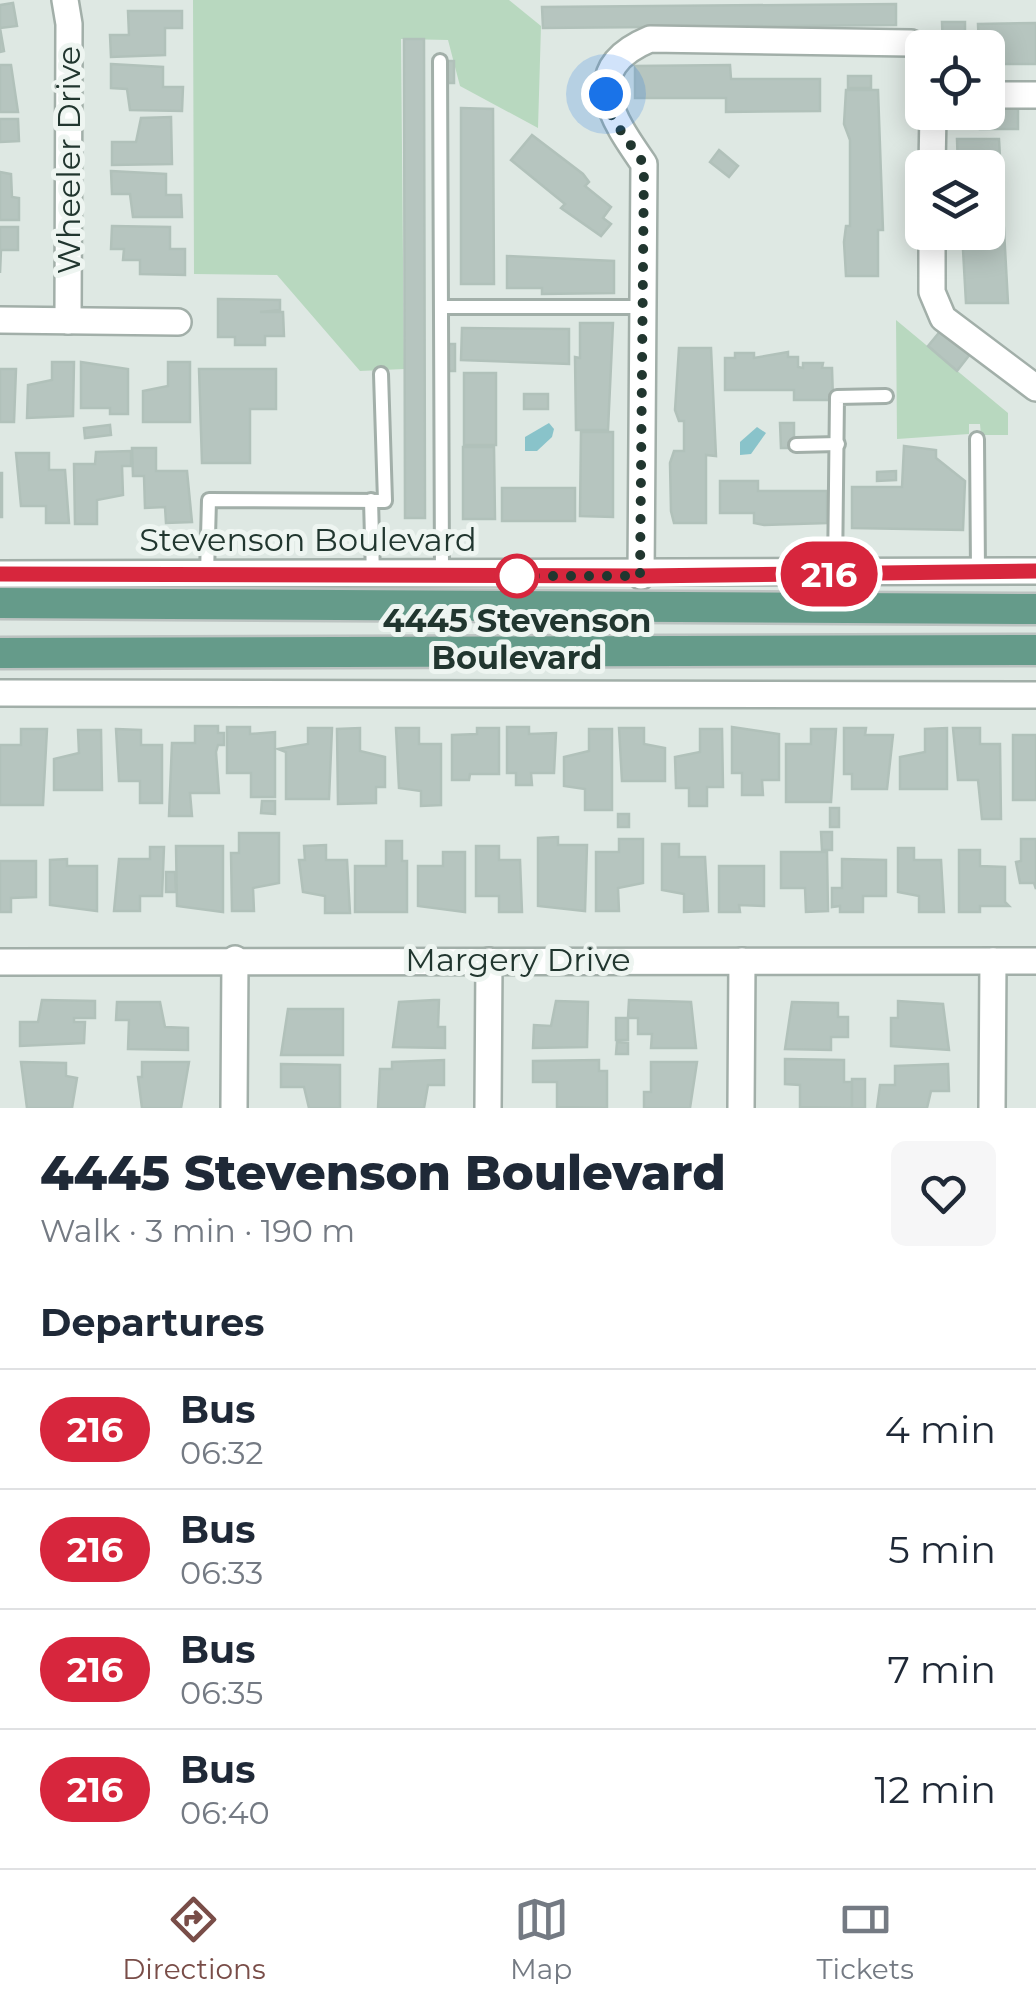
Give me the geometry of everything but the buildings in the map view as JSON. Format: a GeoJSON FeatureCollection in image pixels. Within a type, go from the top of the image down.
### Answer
{"type":"FeatureCollection","features":[{"type":"Feature","properties":{"kind":"main road","name":"Stevenson Boulevard"},"geometry":{"type":"LineString","coordinates":[[0,603],[1036,609]]}},
{"type":"Feature","properties":{"kind":"main road"},"geometry":{"type":"LineString","coordinates":[[0,654],[1036,650]]}},
{"type":"Feature","properties":{"kind":"street","name":"Wheeler Drive"},"geometry":{"type":"LineString","coordinates":[[65,0],[70,24],[68,321]]}},
{"type":"Feature","properties":{"kind":"street"},"geometry":{"type":"LineString","coordinates":[[640,576],[644,164],[612,118],[606,94],[610,76],[626,49],[650,39],[905,43]]}},
{"type":"Feature","properties":{"kind":"street"},"geometry":{"type":"LineString","coordinates":[[1005,95],[1036,95]]}},
{"type":"Feature","properties":{"kind":"street"},"geometry":{"type":"LineString","coordinates":[[932,250],[932,292],[943,318],[1036,388]]}},
{"type":"Feature","properties":{"kind":"street"},"geometry":{"type":"LineString","coordinates":[[0,320],[178,322]]}},
{"type":"Feature","properties":{"kind":"street","name":"Stevenson Boulevard"},"geometry":{"type":"LineString","coordinates":[[0,574],[640,576],[1036,572]]}},
{"type":"Feature","properties":{"kind":"street"},"geometry":{"type":"LineString","coordinates":[[0,693],[1036,695]]}},
{"type":"Feature","properties":{"kind":"street"},"geometry":{"type":"LineString","coordinates":[[234,1108],[236,960]]}},
{"type":"Feature","properties":{"kind":"street"},"geometry":{"type":"LineString","coordinates":[[488,1108],[489,960]]}},
{"type":"Feature","properties":{"kind":"street"},"geometry":{"type":"LineString","coordinates":[[741,1108],[742,961]]}},
{"type":"Feature","properties":{"kind":"street","name":"Margery Drive"},"geometry":{"type":"LineString","coordinates":[[0,962],[1036,961]]}},
{"type":"Feature","properties":{"kind":"street"},"geometry":{"type":"LineString","coordinates":[[992,1108],[994,962]]}},
{"type":"Feature","properties":{"kind":"lane"},"geometry":{"type":"LineString","coordinates":[[440,60],[442,576]]}},
{"type":"Feature","properties":{"kind":"lane"},"geometry":{"type":"LineString","coordinates":[[441,307],[643,307]]}},
{"type":"Feature","properties":{"kind":"lane"},"geometry":{"type":"LineString","coordinates":[[208,574],[208,500],[385,501],[381,374]]}},
{"type":"Feature","properties":{"kind":"lane"},"geometry":{"type":"LineString","coordinates":[[835,574],[837,396],[886,396]]}},
{"type":"Feature","properties":{"kind":"lane"},"geometry":{"type":"LineString","coordinates":[[977,439],[978,572]]}},
{"type":"Feature","properties":{"kind":"lane"},"geometry":{"type":"LineString","coordinates":[[796,444],[838,444]]}},
{"type":"Feature","properties":{"kind":"lane"},"geometry":{"type":"LineString","coordinates":[[371,500],[373,576]]}},
{"type":"Feature","properties":{"kind":"green space"},"geometry":{"type":"Polygon","coordinates":[[[193,0],[509,0],[541,26],[538,128],[460,86],[448,40],[401,39],[404,369],[360,371],[277,275],[194,274],[193,0]]]}},
{"type":"Feature","properties":{"kind":"green space"},"geometry":{"type":"Polygon","coordinates":[[[896,320],[1008,413],[1008,435],[981,435],[980,424],[969,424],[969,434],[897,439],[896,320]]]}},
{"type":"Feature","properties":{"kind":"water"},"geometry":{"type":"Polygon","coordinates":[[[549,423],[554,429],[552,437],[537,451],[525,451],[525,437],[549,423]]]}},
{"type":"Feature","properties":{"kind":"water"},"geometry":{"type":"Polygon","coordinates":[[[757,427],[766,433],[751,454],[740,455],[740,442],[757,427]]]}},
{"type":"Feature","properties":{"kind":"bus line","name":"216"},"geometry":{"type":"LineString","coordinates":[[0,574],[640,576],[1036,571]]}},
{"type":"Feature","properties":{"kind":"place","name":"4445 Stevenson Boulevard"},"geometry":{"type":"Point","coordinates":[517,576]}},
{"type":"Feature","properties":{"kind":"route"},"geometry":{"type":"LineString","coordinates":[[517,576],[640,576],[644,164],[612,118],[606,94]]}}]}
